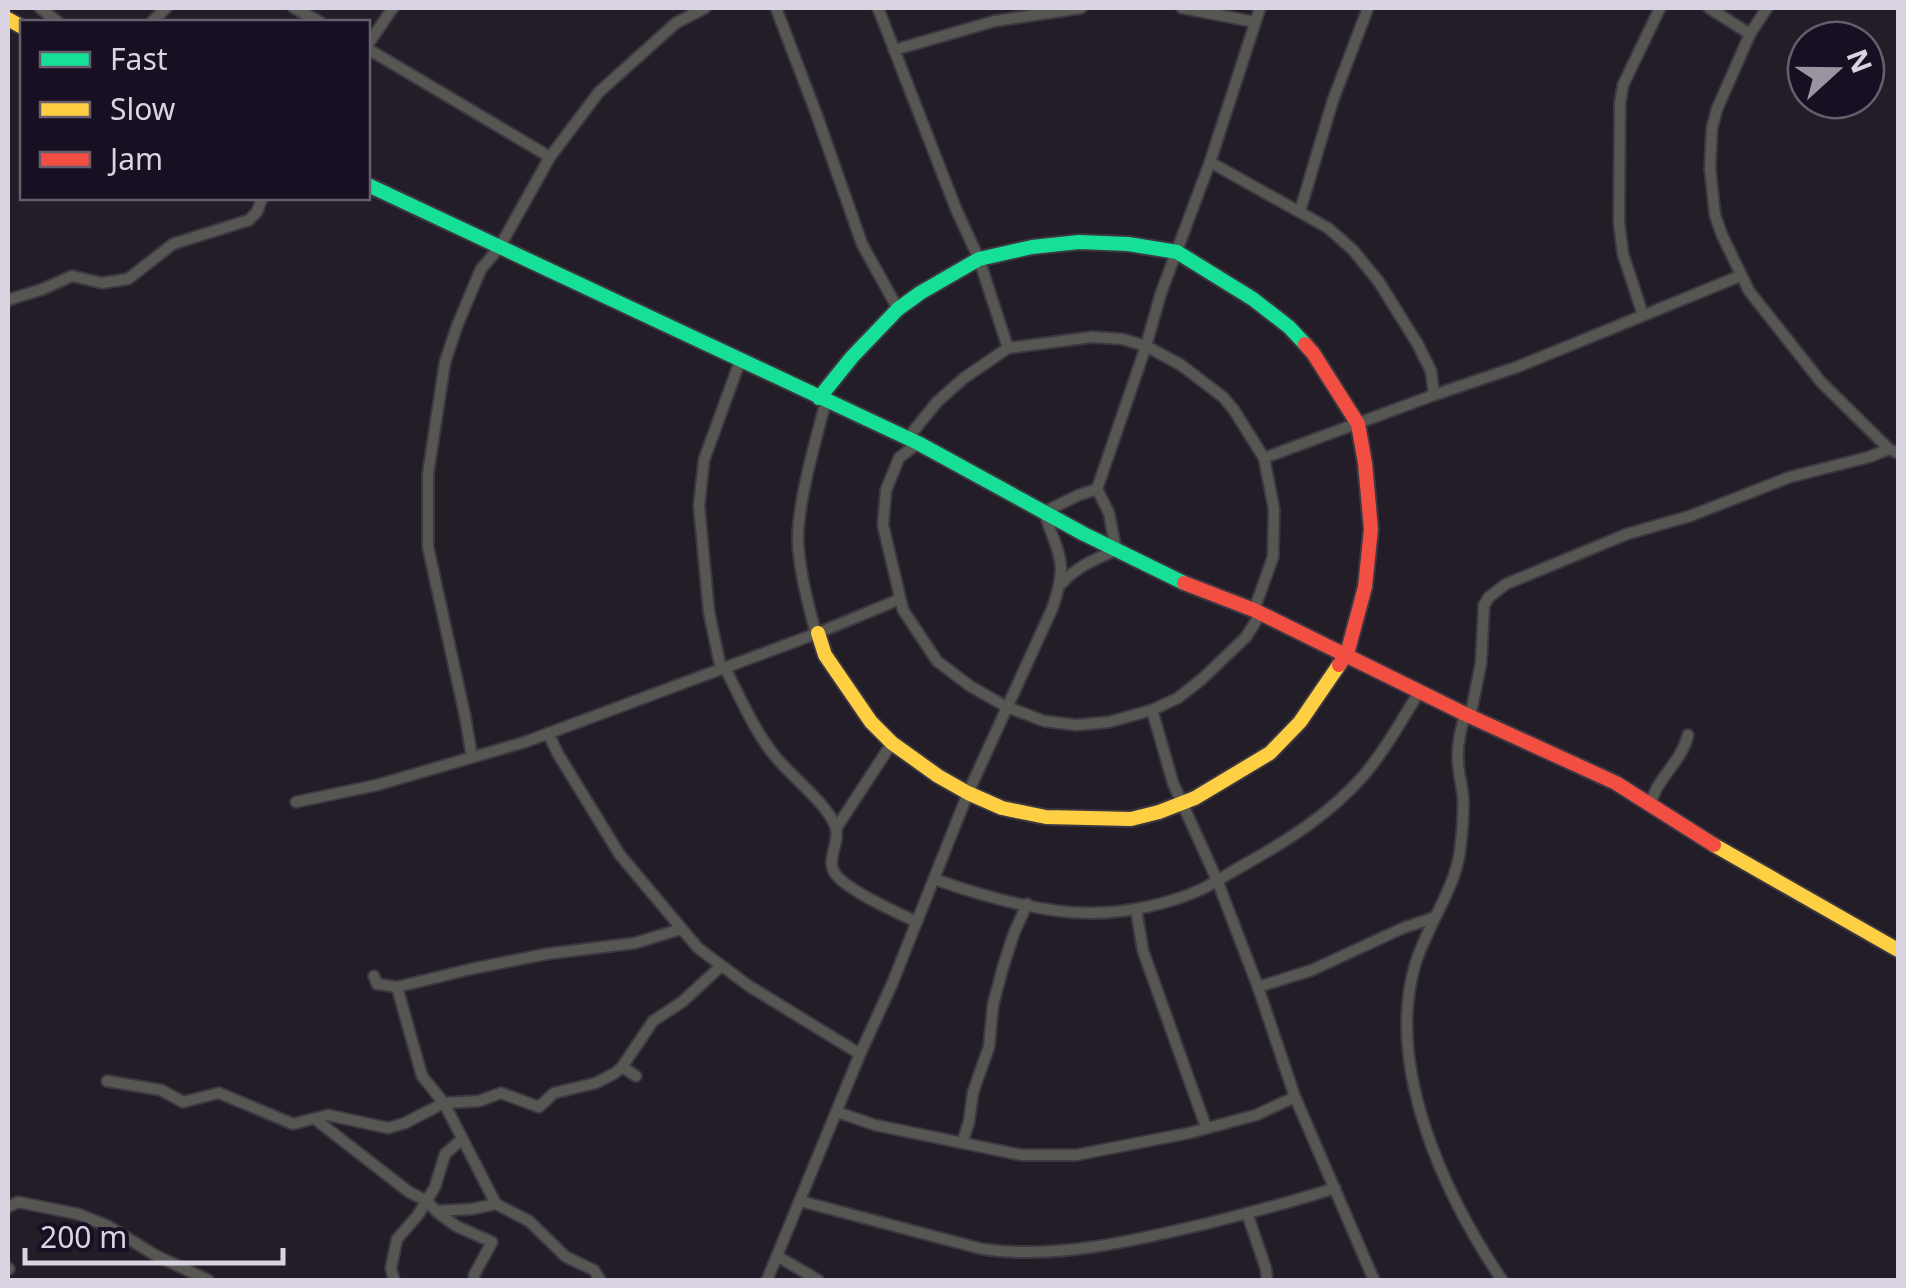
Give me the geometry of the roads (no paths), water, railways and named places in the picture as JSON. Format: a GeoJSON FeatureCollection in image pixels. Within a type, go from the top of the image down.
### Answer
{"type":"FeatureCollection","features":[{"type":"Feature","properties":{"kind":"street"},"geometry":{"type":"LineString","coordinates":[[294,8],[316,20]]}},
{"type":"Feature","properties":{"kind":"street"},"geometry":{"type":"LineString","coordinates":[[370,44],[393,8]]}},
{"type":"Feature","properties":{"kind":"street"},"geometry":{"type":"LineString","coordinates":[[675,8],[680,20]]}},
{"type":"Feature","properties":{"kind":"street"},"geometry":{"type":"LineString","coordinates":[[472,757],[428,546],[428,474],[445,362],[481,269],[499,248],[550,157],[599,92],[680,20],[705,8]]}},
{"type":"Feature","properties":{"kind":"street"},"geometry":{"type":"LineString","coordinates":[[776,8],[862,244],[898,308]]}},
{"type":"Feature","properties":{"kind":"street"},"geometry":{"type":"LineString","coordinates":[[878,8],[978,259],[1008,348]]}},
{"type":"Feature","properties":{"kind":"street"},"geometry":{"type":"LineString","coordinates":[[894,50],[995,21],[1080,8]]}},
{"type":"Feature","properties":{"kind":"street"},"geometry":{"type":"LineString","coordinates":[[1182,8],[1256,22]]}},
{"type":"Feature","properties":{"kind":"street"},"geometry":{"type":"LineString","coordinates":[[1116,550],[1109,513],[1097,489],[1260,8]]}},
{"type":"Feature","properties":{"kind":"street"},"geometry":{"type":"LineString","coordinates":[[1300,212],[1333,100],[1368,8]]}},
{"type":"Feature","properties":{"kind":"street"},"geometry":{"type":"LineString","coordinates":[[1643,315],[1622,254],[1620,103],[1623,85],[1660,8]]}},
{"type":"Feature","properties":{"kind":"street"},"geometry":{"type":"LineString","coordinates":[[1710,8],[1750,34]]}},
{"type":"Feature","properties":{"kind":"street"},"geometry":{"type":"LineString","coordinates":[[1767,8],[1750,34],[1712,128],[1715,214],[1749,291],[1821,382],[1894,451]]}},
{"type":"Feature","properties":{"kind":"street"},"geometry":{"type":"LineString","coordinates":[[370,48],[550,157]]}},
{"type":"Feature","properties":{"kind":"street"},"geometry":{"type":"LineString","coordinates":[[1210,162],[1328,228],[1353,250],[1416,343],[1431,371],[1434,395]]}},
{"type":"Feature","properties":{"kind":"street"},"geometry":{"type":"LineString","coordinates":[[370,187],[912,441],[1167,576],[1257,612],[1468,716],[1616,783],[1731,856],[1898,950]]}},
{"type":"Feature","properties":{"kind":"street"},"geometry":{"type":"LineString","coordinates":[[8,300],[44,290],[72,276],[102,283],[128,278],[173,244],[249,220],[261,200]]}},
{"type":"Feature","properties":{"kind":"street"},"geometry":{"type":"LineString","coordinates":[[1079,242],[1177,252],[1289,328],[1313,353],[1358,424],[1371,530],[1364,587],[1347,654],[1300,722],[1270,753],[1235,776],[1159,812],[1130,819],[1075,820],[1002,808],[968,794],[892,743],[871,722],[825,655],[809,610],[798,533],[823,400],[852,357],[898,308],[978,259],[1079,242]]}},
{"type":"Feature","properties":{"kind":"street"},"geometry":{"type":"LineString","coordinates":[[1264,458],[1517,367],[1740,276]]}},
{"type":"Feature","properties":{"kind":"street"},"geometry":{"type":"LineString","coordinates":[[1092,336],[1146,346],[1181,365],[1222,397],[1264,458],[1274,509],[1273,557],[1246,637],[1178,698],[1152,710],[1109,722],[1076,725],[1044,721],[1007,707],[937,661],[903,610],[882,525],[886,490],[899,458],[938,402],[964,378],[1008,348],[1092,336]]}},
{"type":"Feature","properties":{"kind":"street"},"geometry":{"type":"LineString","coordinates":[[740,361],[704,460],[699,506],[708,612],[723,669],[774,755],[836,827],[830,864],[833,872],[853,888],[917,922]]}},
{"type":"Feature","properties":{"kind":"street"},"geometry":{"type":"LineString","coordinates":[[1502,1280],[1445,1180],[1434,1153],[1412,1079],[1408,1017],[1415,964],[1444,901],[1459,854],[1463,797],[1458,758],[1460,736],[1482,663],[1484,605],[1506,584],[1627,534],[1690,516],[1790,478],[1894,451]]}},
{"type":"Feature","properties":{"kind":"street"},"geometry":{"type":"LineString","coordinates":[[1044,512],[1097,489]]}},
{"type":"Feature","properties":{"kind":"street"},"geometry":{"type":"LineString","coordinates":[[1044,512],[1062,561],[1062,583]]}},
{"type":"Feature","properties":{"kind":"street"},"geometry":{"type":"LineString","coordinates":[[768,1280],[968,794],[1062,583],[1075,569],[1116,550]]}},
{"type":"Feature","properties":{"kind":"street"},"geometry":{"type":"LineString","coordinates":[[296,802],[377,785],[496,752],[900,599]]}},
{"type":"Feature","properties":{"kind":"street"},"geometry":{"type":"LineString","coordinates":[[934,879],[965,890],[1056,910],[1092,913],[1169,901],[1284,843],[1335,804],[1378,756],[1419,692]]}},
{"type":"Feature","properties":{"kind":"street"},"geometry":{"type":"LineString","coordinates":[[1152,710],[1173,783],[1217,880],[1295,1097],[1374,1280]]}},
{"type":"Feature","properties":{"kind":"street"},"geometry":{"type":"LineString","coordinates":[[548,733],[620,855],[698,948],[720,966],[860,1054]]}},
{"type":"Feature","properties":{"kind":"street"},"geometry":{"type":"LineString","coordinates":[[1651,806],[1652,796],[1677,762],[1688,735]]}},
{"type":"Feature","properties":{"kind":"street"},"geometry":{"type":"LineString","coordinates":[[836,827],[892,743]]}},
{"type":"Feature","properties":{"kind":"street"},"geometry":{"type":"LineString","coordinates":[[962,1143],[973,1092],[989,1047],[993,1005],[1003,967],[1028,904]]}},
{"type":"Feature","properties":{"kind":"street"},"geometry":{"type":"LineString","coordinates":[[1136,908],[1143,951],[1206,1127]]}},
{"type":"Feature","properties":{"kind":"street"},"geometry":{"type":"LineString","coordinates":[[1258,987],[1312,970],[1434,918]]}},
{"type":"Feature","properties":{"kind":"street"},"geometry":{"type":"LineString","coordinates":[[374,976],[377,984],[396,987],[546,954],[635,943],[681,929]]}},
{"type":"Feature","properties":{"kind":"street"},"geometry":{"type":"LineString","coordinates":[[107,1080],[161,1090],[183,1102],[219,1093],[293,1124],[328,1116],[388,1128],[444,1104],[479,1101],[501,1093],[539,1107],[554,1093],[596,1082],[622,1067],[654,1021],[682,1002],[720,966]]}},
{"type":"Feature","properties":{"kind":"street"},"geometry":{"type":"LineString","coordinates":[[396,987],[422,1076],[444,1104],[496,1204],[528,1221],[566,1257],[594,1270],[600,1280]]}},
{"type":"Feature","properties":{"kind":"street"},"geometry":{"type":"LineString","coordinates":[[622,1067],[636,1076]]}},
{"type":"Feature","properties":{"kind":"street"},"geometry":{"type":"LineString","coordinates":[[837,1112],[1020,1155],[1076,1155],[1256,1115],[1295,1097]]}},
{"type":"Feature","properties":{"kind":"street"},"geometry":{"type":"LineString","coordinates":[[314,1118],[456,1226],[492,1242],[474,1280]]}},
{"type":"Feature","properties":{"kind":"street"},"geometry":{"type":"LineString","coordinates":[[394,1280],[391,1268],[397,1239],[427,1201],[445,1154],[461,1140]]}},
{"type":"Feature","properties":{"kind":"street"},"geometry":{"type":"LineString","coordinates":[[800,1201],[1006,1253],[1136,1240],[1285,1204],[1334,1188]]}},
{"type":"Feature","properties":{"kind":"street"},"geometry":{"type":"LineString","coordinates":[[8,1207],[18,1202],[78,1214],[208,1280]]}},
{"type":"Feature","properties":{"kind":"street"},"geometry":{"type":"LineString","coordinates":[[436,1211],[496,1204]]}},
{"type":"Feature","properties":{"kind":"street"},"geometry":{"type":"LineString","coordinates":[[1247,1213],[1267,1280]]}},
{"type":"Feature","properties":{"kind":"street"},"geometry":{"type":"LineString","coordinates":[[778,1256],[818,1280]]}}]}
